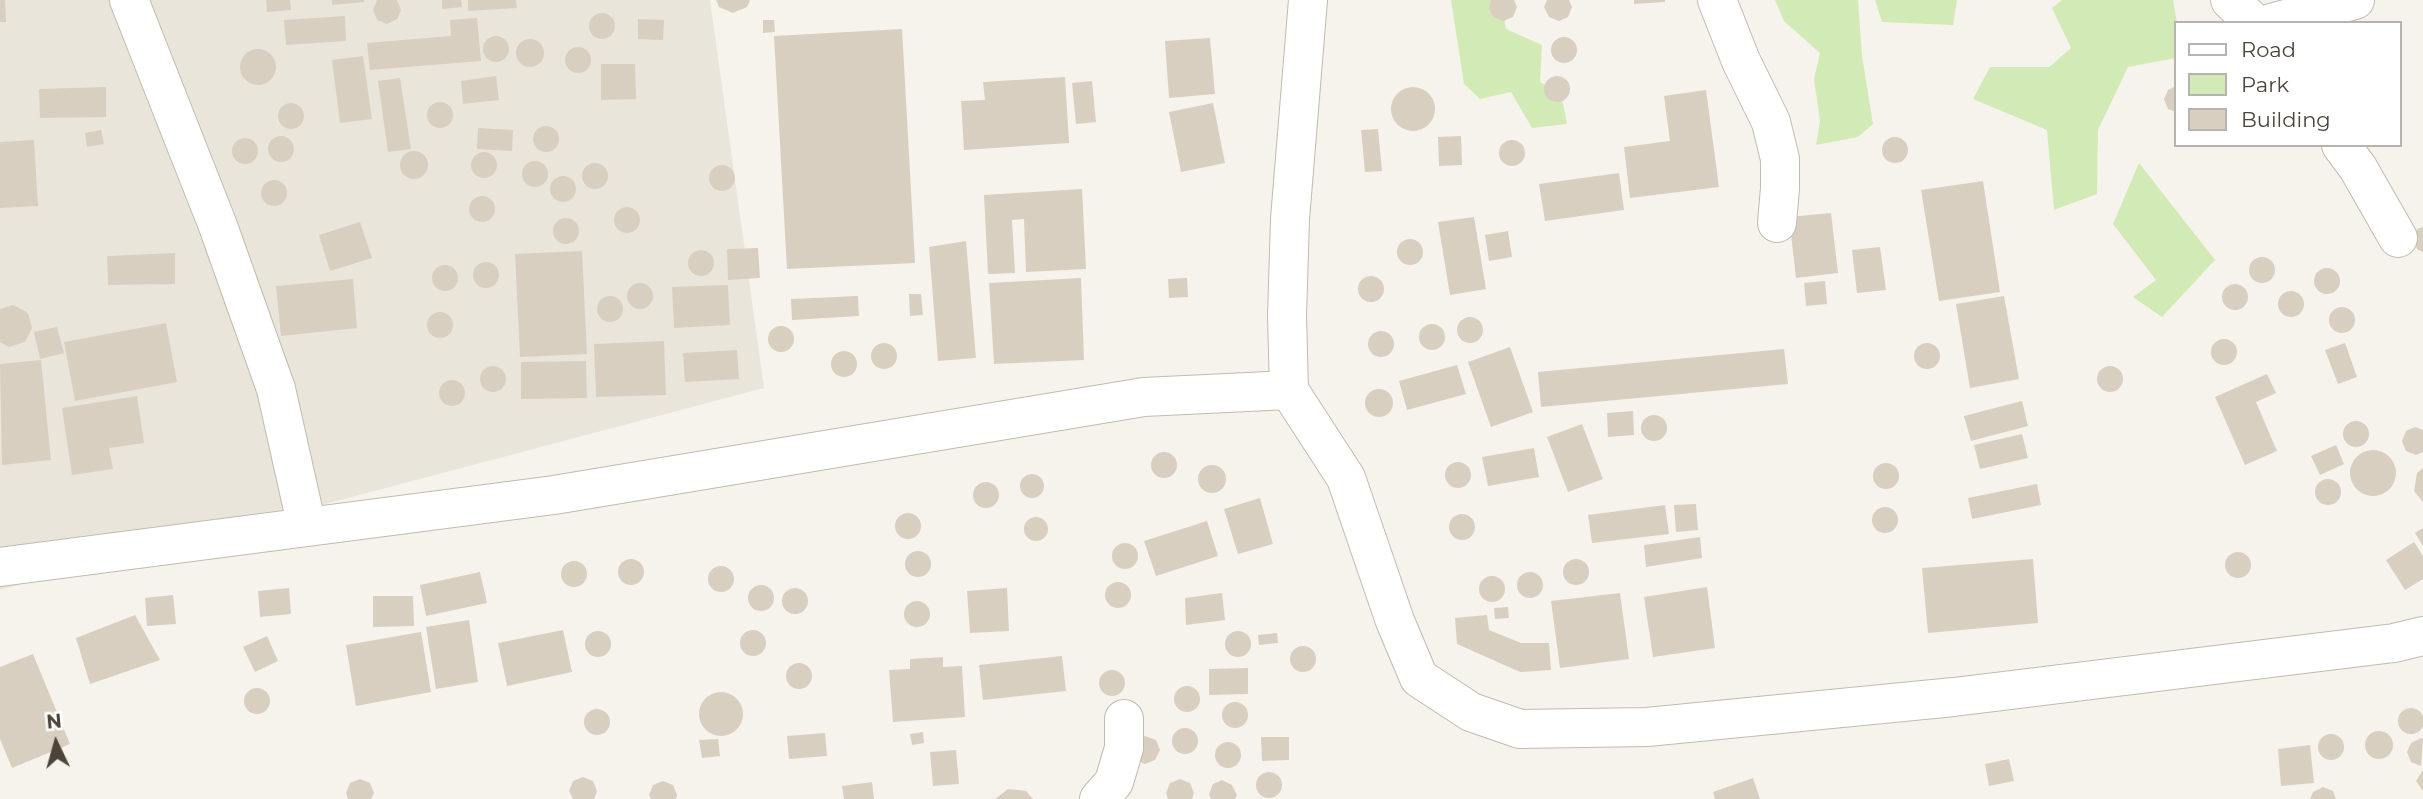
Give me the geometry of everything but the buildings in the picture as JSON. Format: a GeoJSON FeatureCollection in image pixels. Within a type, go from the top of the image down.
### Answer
{"type":"FeatureCollection","features":[{"type":"Feature","properties":{"kind":"street"},"geometry":{"type":"LineString","coordinates":[[129,0],[219,226],[276,389],[307,527]]}},
{"type":"Feature","properties":{"kind":"street"},"geometry":{"type":"LineString","coordinates":[[1308,0],[1290,219],[1286,316],[1289,390],[1346,478],[1395,621],[1419,678],[1471,712],[1520,729],[1647,727],[1941,699],[2393,643],[2423,636]]}},
{"type":"Feature","properties":{"kind":"street"},"geometry":{"type":"LineString","coordinates":[[1717,0],[1741,61],[1771,122],[1780,159],[1777,223]]}},
{"type":"Feature","properties":{"kind":"street"},"geometry":{"type":"LineString","coordinates":[[2230,0],[2252,21]]}},
{"type":"Feature","properties":{"kind":"street"},"geometry":{"type":"LineString","coordinates":[[2278,21],[2355,0]]}},
{"type":"Feature","properties":{"kind":"street"},"geometry":{"type":"LineString","coordinates":[[2342,147],[2358,168],[2398,238]]}},
{"type":"Feature","properties":{"kind":"street"},"geometry":{"type":"LineString","coordinates":[[0,567],[554,495],[1144,397],[1289,390]]}},
{"type":"Feature","properties":{"kind":"street"},"geometry":{"type":"LineString","coordinates":[[1098,799],[1114,782],[1124,748],[1124,719]]}},
{"type":"Feature","properties":{"kind":"shaded area"},"geometry":{"type":"Polygon","coordinates":[[[0,0],[710,0],[764,388],[0,590],[0,0]]]}},
{"type":"Feature","properties":{"kind":"green space"},"geometry":{"type":"Polygon","coordinates":[[[1451,0],[1500,0],[1506,29],[1542,45],[1540,82],[1561,93],[1567,124],[1532,128],[1511,92],[1480,99],[1464,84],[1451,0]]]}},
{"type":"Feature","properties":{"kind":"green space"},"geometry":{"type":"Polygon","coordinates":[[[1775,0],[1858,0],[1862,56],[1873,124],[1858,137],[1816,145],[1820,121],[1814,79],[1820,53],[1784,21],[1775,0]]]}},
{"type":"Feature","properties":{"kind":"green space"},"geometry":{"type":"Polygon","coordinates":[[[1875,0],[1957,0],[1953,25],[1882,22],[1875,0]]]}},
{"type":"Feature","properties":{"kind":"green space"},"geometry":{"type":"Polygon","coordinates":[[[2062,0],[2173,0],[2177,21],[2174,21],[2174,58],[2128,67],[2098,130],[2097,194],[2054,210],[2047,130],[1973,99],[1990,67],[2049,67],[2071,48],[2052,8],[2062,0]]]}},
{"type":"Feature","properties":{"kind":"green space"},"geometry":{"type":"Polygon","coordinates":[[[2139,163],[2215,260],[2162,317],[2133,297],[2156,280],[2113,224],[2139,163]]]}}]}
